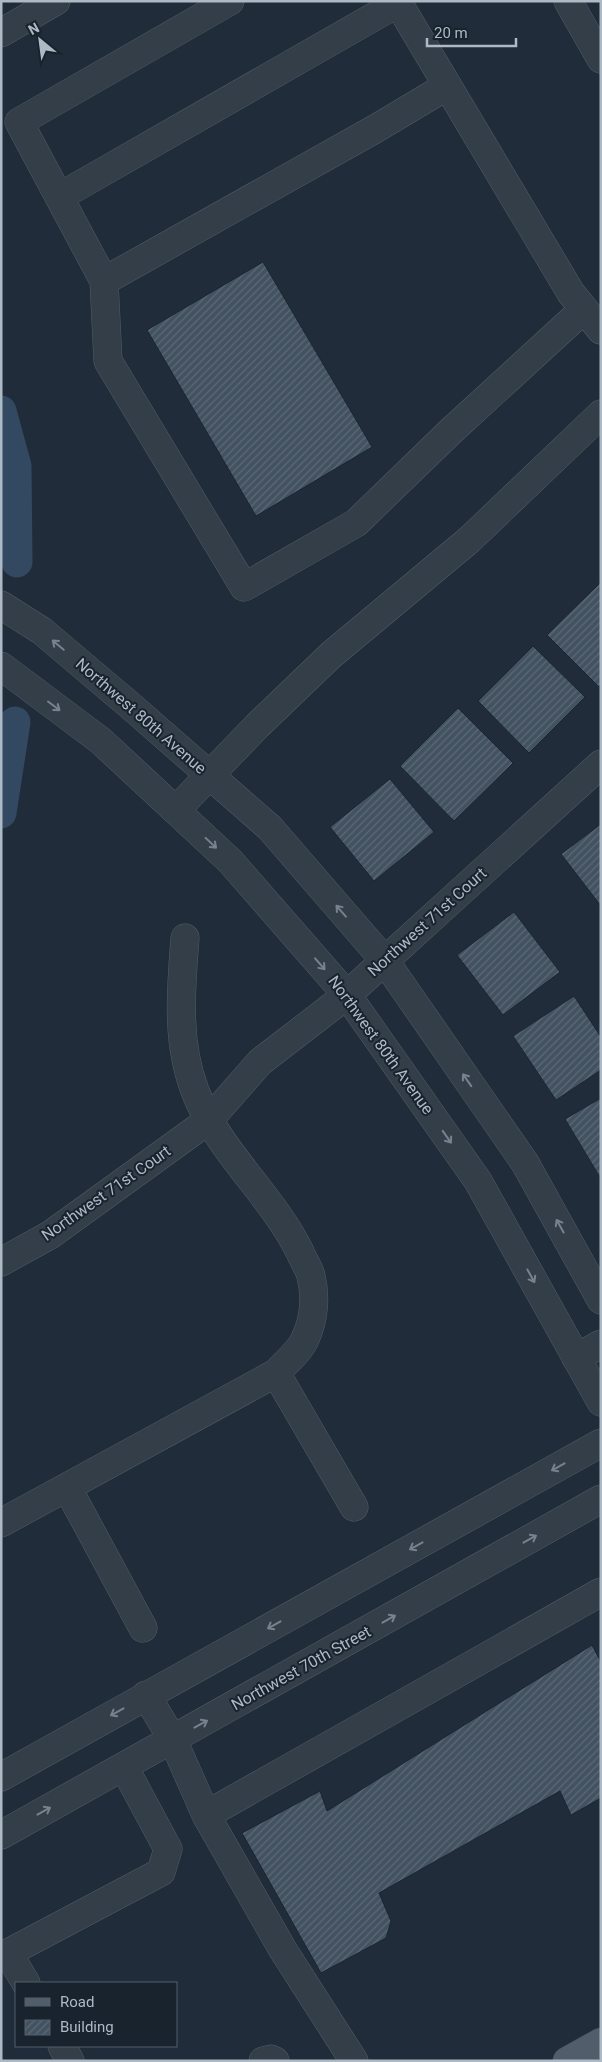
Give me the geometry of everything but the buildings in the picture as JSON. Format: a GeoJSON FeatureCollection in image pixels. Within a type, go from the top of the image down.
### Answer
{"type":"FeatureCollection","features":[{"type":"Feature","properties":{"kind":"main road"},"geometry":{"type":"LineString","coordinates":[[567,2061],[601,2042]]}},
{"type":"Feature","properties":{"kind":"street"},"geometry":{"type":"LineString","coordinates":[[1,33],[56,1]]}},
{"type":"Feature","properties":{"kind":"street"},"geometry":{"type":"LineString","coordinates":[[230,1],[19,122],[104,280],[108,361],[244,587],[356,524],[451,431],[583,310]]}},
{"type":"Feature","properties":{"kind":"street"},"geometry":{"type":"LineString","coordinates":[[568,1],[599,53]]}},
{"type":"Feature","properties":{"kind":"street"},"geometry":{"type":"LineString","coordinates":[[60,197],[397,2],[583,310],[601,330]]}},
{"type":"Feature","properties":{"kind":"street"},"geometry":{"type":"LineString","coordinates":[[104,280],[375,129],[447,86]]}},
{"type":"Feature","properties":{"kind":"street"},"geometry":{"type":"LineString","coordinates":[[176,810],[257,726],[330,655],[469,540],[601,414]]}},
{"type":"Feature","properties":{"kind":"street","name":"Northwest 80th Avenue"},"geometry":{"type":"LineString","coordinates":[[1,605],[42,631],[270,828],[385,961],[525,1163],[601,1300]]}},
{"type":"Feature","properties":{"kind":"street","name":"Northwest 80th Avenue"},"geometry":{"type":"LineString","coordinates":[[1,666],[101,741],[230,861],[347,994],[478,1181],[601,1402]]}},
{"type":"Feature","properties":{"kind":"street","name":"Northwest 71st Court"},"geometry":{"type":"LineString","coordinates":[[1,1262],[50,1235],[209,1120],[260,1062],[347,994],[385,961],[601,764]]}},
{"type":"Feature","properties":{"kind":"street"},"geometry":{"type":"LineString","coordinates":[[1,1523],[276,1374],[304,1341],[314,1314],[311,1276],[291,1233],[209,1120],[190,1076],[181,1033],[185,938]]}},
{"type":"Feature","properties":{"kind":"street"},"geometry":{"type":"LineString","coordinates":[[576,1358],[601,1344]]}},
{"type":"Feature","properties":{"kind":"street"},"geometry":{"type":"LineString","coordinates":[[276,1374],[354,1507]]}},
{"type":"Feature","properties":{"kind":"street"},"geometry":{"type":"LineString","coordinates":[[1,1777],[601,1443]]}},
{"type":"Feature","properties":{"kind":"street"},"geometry":{"type":"LineString","coordinates":[[67,1487],[143,1628]]}},
{"type":"Feature","properties":{"kind":"street","name":"Northwest 70th Street"},"geometry":{"type":"LineString","coordinates":[[1,1835],[601,1500]]}},
{"type":"Feature","properties":{"kind":"street"},"geometry":{"type":"LineString","coordinates":[[206,1815],[601,1592]]}},
{"type":"Feature","properties":{"kind":"street"},"geometry":{"type":"LineString","coordinates":[[146,1695],[173,1740],[206,1815],[284,1950],[354,2061]]}},
{"type":"Feature","properties":{"kind":"street"},"geometry":{"type":"LineString","coordinates":[[25,1982],[8,1954],[161,1872],[168,1849],[124,1767]]}},
{"type":"Feature","properties":{"kind":"street"},"geometry":{"type":"LineString","coordinates":[[63,2047],[70,2061]]}},
{"type":"Feature","properties":{"kind":"street"},"geometry":{"type":"LineString","coordinates":[[263,2061],[271,2059],[275,2061]]}},
{"type":"Feature","properties":{"kind":"waterway"},"geometry":{"type":"LineString","coordinates":[[1,411],[16,466],[17,562]]}},
{"type":"Feature","properties":{"kind":"waterway"},"geometry":{"type":"LineString","coordinates":[[1,813],[15,722]]}}]}
